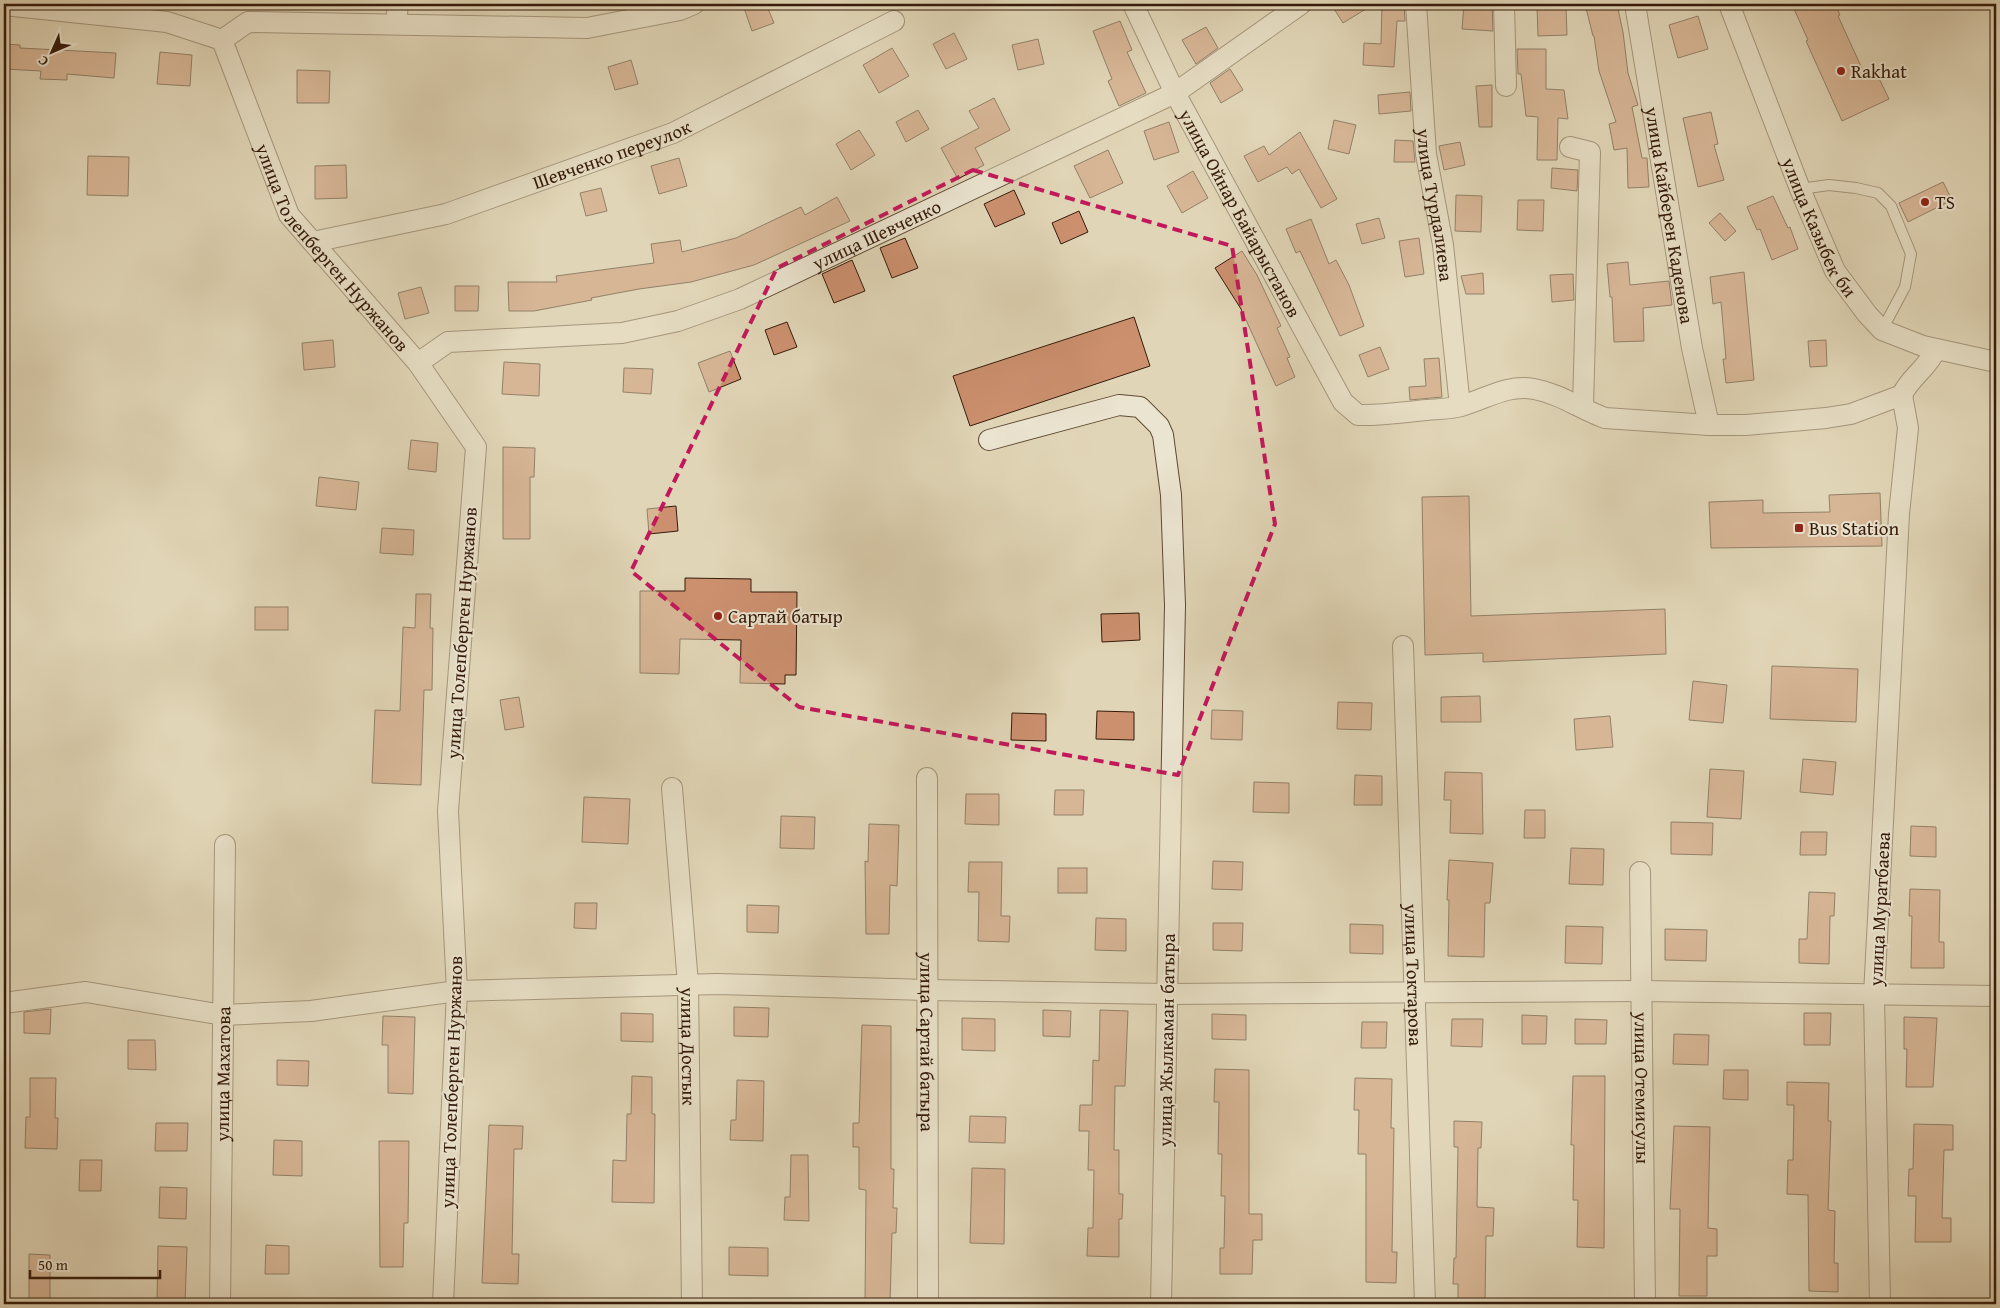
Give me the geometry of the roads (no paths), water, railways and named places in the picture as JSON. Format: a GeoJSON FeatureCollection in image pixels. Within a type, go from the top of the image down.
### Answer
{"type":"FeatureCollection","features":[{"type":"Feature","properties":{"kind":"street"},"geometry":{"type":"LineString","coordinates":[[396,24],[398,4]]}},
{"type":"Feature","properties":{"kind":"street"},"geometry":{"type":"LineString","coordinates":[[4,5],[167,13],[222,40],[248,22],[587,28],[680,10],[694,4]]}},
{"type":"Feature","properties":{"kind":"street","name":"улица Ойнар Байарыстанов"},"geometry":{"type":"LineString","coordinates":[[1133,4],[1175,93],[1343,402],[1358,415],[1460,406]]}},
{"type":"Feature","properties":{"kind":"street","name":"улица Шевченко"},"geometry":{"type":"LineString","coordinates":[[418,363],[448,342],[622,333],[678,321],[740,300],[1175,93],[1301,4]]}},
{"type":"Feature","properties":{"kind":"street","name":"улица Турдалиева"},"geometry":{"type":"LineString","coordinates":[[1416,4],[1426,154],[1443,245],[1460,406]]}},
{"type":"Feature","properties":{"kind":"street"},"geometry":{"type":"LineString","coordinates":[[1504,4],[1506,86]]}},
{"type":"Feature","properties":{"kind":"street","name":"улица Кайберен Каденова"},"geometry":{"type":"LineString","coordinates":[[1635,4],[1692,348],[1709,425]]}},
{"type":"Feature","properties":{"kind":"street","name":"улица Казыбек би"},"geometry":{"type":"LineString","coordinates":[[1729,4],[1800,189],[1835,271],[1867,314],[1882,330],[1936,349],[1996,362]]}},
{"type":"Feature","properties":{"kind":"street","name":"Шевченко переулок"},"geometry":{"type":"LineString","coordinates":[[313,242],[446,214],[673,133],[894,21]]}},
{"type":"Feature","properties":{"kind":"street","name":"улица Толепберген Нуржанов"},"geometry":{"type":"LineString","coordinates":[[222,40],[289,215],[418,363],[476,447],[448,811],[457,991],[443,1304]]}},
{"type":"Feature","properties":{"kind":"street"},"geometry":{"type":"LineString","coordinates":[[1570,147],[1590,152],[1583,407]]}},
{"type":"Feature","properties":{"kind":"street"},"geometry":{"type":"LineString","coordinates":[[1460,406],[1503,390],[1533,388],[1559,396],[1583,407],[1590,413],[1605,418],[1709,425],[1746,425],[1826,418],[1851,414],[1902,395],[1908,382],[1930,362],[1936,349]]}},
{"type":"Feature","properties":{"kind":"street","name":"улица Муратбаева"},"geometry":{"type":"LineString","coordinates":[[1880,1304],[1874,995],[1899,514],[1908,428],[1902,395]]}},
{"type":"Feature","properties":{"kind":"street","name":"улица Жылкаман батыра"},"geometry":{"type":"LineString","coordinates":[[989,440],[1119,405],[1140,407],[1159,426],[1164,435],[1171,495],[1176,605],[1170,776],[1161,1304]]}},
{"type":"Feature","properties":{"kind":"street","name":"улица Токтарова"},"geometry":{"type":"LineString","coordinates":[[1403,646],[1425,1304]]}},
{"type":"Feature","properties":{"kind":"street","name":"улица Сартай батыра"},"geometry":{"type":"LineString","coordinates":[[927,778],[928,1304]]}},
{"type":"Feature","properties":{"kind":"street","name":"улица Достык"},"geometry":{"type":"LineString","coordinates":[[672,788],[688,984],[692,1304]]}},
{"type":"Feature","properties":{"kind":"street","name":"улица Махатова"},"geometry":{"type":"LineString","coordinates":[[220,1304],[225,845]]}},
{"type":"Feature","properties":{"kind":"street","name":"улица Отемисулы"},"geometry":{"type":"LineString","coordinates":[[1640,872],[1645,1304]]}},
{"type":"Feature","properties":{"kind":"street"},"geometry":{"type":"LineString","coordinates":[[4,1002],[86,992],[223,1015],[311,1012],[457,991],[688,984],[1166,994],[1416,994],[1641,991],[1996,996]]}},
{"type":"Feature","properties":{"kind":"lane"},"geometry":{"type":"LineString","coordinates":[[1800,189],[1829,185],[1856,188],[1878,193],[1891,206],[1912,254],[1905,287],[1882,330]]}},
{"type":"Feature","properties":{"kind":"place","name":"Rakhat"},"geometry":{"type":"Point","coordinates":[1841,71]}},
{"type":"Feature","properties":{"kind":"place","name":"TS"},"geometry":{"type":"Point","coordinates":[1925,202]}},
{"type":"Feature","properties":{"kind":"place","name":"Bus Station"},"geometry":{"type":"Point","coordinates":[1799,528]}},
{"type":"Feature","properties":{"kind":"place","name":"Сартай батыр"},"geometry":{"type":"Point","coordinates":[718,616]}}]}
